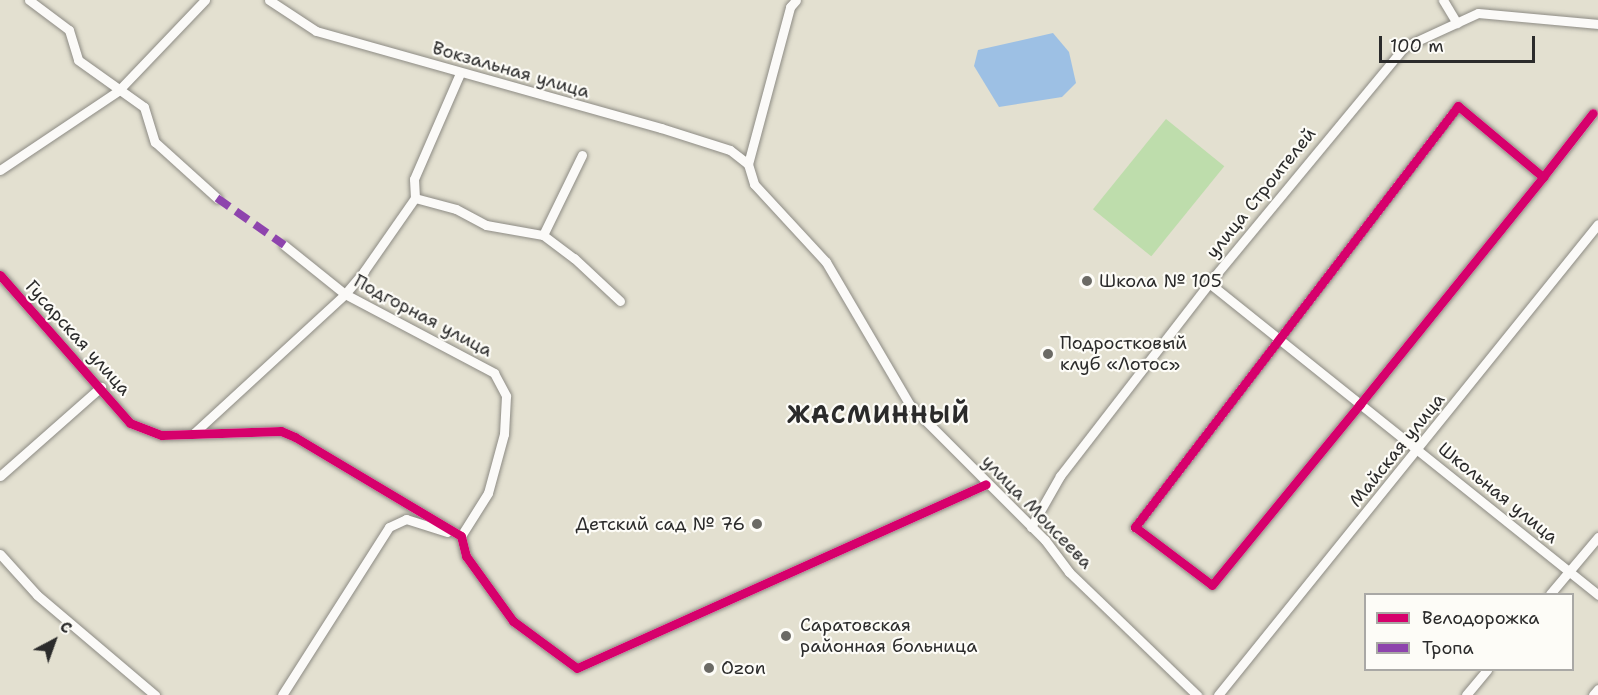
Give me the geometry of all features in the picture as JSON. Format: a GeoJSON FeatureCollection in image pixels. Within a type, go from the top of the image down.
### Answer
{"type":"FeatureCollection","features":[{"type":"Feature","properties":{"kind":"street"},"geometry":{"type":"LineString","coordinates":[[29,0],[69,30],[78,60],[118,91],[144,107],[155,142],[217,198]]}},
{"type":"Feature","properties":{"kind":"street"},"geometry":{"type":"LineString","coordinates":[[0,170],[118,91],[205,0]]}},
{"type":"Feature","properties":{"kind":"street","name":"Вокзальная улица"},"geometry":{"type":"LineString","coordinates":[[269,0],[316,31],[661,128],[730,150],[748,164]]}},
{"type":"Feature","properties":{"kind":"street"},"geometry":{"type":"LineString","coordinates":[[748,164],[790,7],[796,0]]}},
{"type":"Feature","properties":{"kind":"street"},"geometry":{"type":"LineString","coordinates":[[1443,0],[1457,23]]}},
{"type":"Feature","properties":{"kind":"street","name":"улица Строителей"},"geometry":{"type":"LineString","coordinates":[[1031,527],[1060,476],[1209,283],[1404,47],[1478,13],[1598,24]]}},
{"type":"Feature","properties":{"kind":"street"},"geometry":{"type":"LineString","coordinates":[[194,434],[345,294],[415,198],[414,179],[460,73]]}},
{"type":"Feature","properties":{"kind":"street"},"geometry":{"type":"LineString","coordinates":[[1543,177],[1458,106],[1135,527],[1212,585],[1360,404],[1543,177],[1593,113]]}},
{"type":"Feature","properties":{"kind":"street"},"geometry":{"type":"LineString","coordinates":[[543,235],[582,155]]}},
{"type":"Feature","properties":{"kind":"street","name":"улица Моисеева"},"geometry":{"type":"LineString","coordinates":[[748,164],[754,184],[826,262],[909,405],[1031,527],[1069,572],[1197,695]]}},
{"type":"Feature","properties":{"kind":"street"},"geometry":{"type":"LineString","coordinates":[[415,198],[456,210],[486,225],[543,235],[574,258],[620,301]]}},
{"type":"Feature","properties":{"kind":"street","name":"Майская улица"},"geometry":{"type":"LineString","coordinates":[[1218,695],[1418,451],[1598,224]]}},
{"type":"Feature","properties":{"kind":"street","name":"Подгорная улица"},"geometry":{"type":"LineString","coordinates":[[284,245],[345,294],[494,373],[506,396],[504,434],[488,493],[461,536]]}},
{"type":"Feature","properties":{"kind":"street","name":"Гусарская улица"},"geometry":{"type":"LineString","coordinates":[[0,275],[101,387],[130,423],[162,435],[194,434]]}},
{"type":"Feature","properties":{"kind":"street","name":"Школьная улица"},"geometry":{"type":"LineString","coordinates":[[1209,283],[1598,595]]}},
{"type":"Feature","properties":{"kind":"street"},"geometry":{"type":"LineString","coordinates":[[0,476],[101,387]]}},
{"type":"Feature","properties":{"kind":"street"},"geometry":{"type":"LineString","coordinates":[[194,434],[281,431],[345,464],[461,536],[466,556],[513,621],[577,668],[986,483]]}},
{"type":"Feature","properties":{"kind":"street"},"geometry":{"type":"LineString","coordinates":[[282,695],[389,527],[406,519],[461,536]]}},
{"type":"Feature","properties":{"kind":"street"},"geometry":{"type":"LineString","coordinates":[[1551,593],[1598,537]]}},
{"type":"Feature","properties":{"kind":"street"},"geometry":{"type":"LineString","coordinates":[[0,554],[37,595],[155,695]]}},
{"type":"Feature","properties":{"kind":"street"},"geometry":{"type":"LineString","coordinates":[[1466,695],[1485,671]]}},
{"type":"Feature","properties":{"kind":"street"},"geometry":{"type":"LineString","coordinates":[[1593,695],[1598,689]]}},
{"type":"Feature","properties":{"kind":"green space"},"geometry":{"type":"Polygon","coordinates":[[[1166,119],[1224,166],[1151,256],[1093,209],[1166,119]]]}},
{"type":"Feature","properties":{"kind":"water"},"geometry":{"type":"Polygon","coordinates":[[[1053,33],[1069,52],[1076,83],[1062,97],[999,107],[974,66],[978,50],[1053,33]]]}},
{"type":"Feature","properties":{"kind":"marked path"},"geometry":{"type":"LineString","coordinates":[[217,198],[284,245]]}},
{"type":"Feature","properties":{"kind":"cycle path"},"geometry":{"type":"LineString","coordinates":[[1543,177],[1458,106],[1135,527],[1212,585],[1360,404],[1543,177],[1593,113]]}},
{"type":"Feature","properties":{"kind":"cycle path"},"geometry":{"type":"LineString","coordinates":[[0,275],[130,423],[162,435],[281,431],[295,437],[461,536],[466,556],[513,621],[577,668],[986,484]]}},
{"type":"Feature","properties":{"kind":"place","name":"Школа № 105"},"geometry":{"type":"Point","coordinates":[1087,281]}},
{"type":"Feature","properties":{"kind":"place","name":"Подростковый клуб «Лотос»"},"geometry":{"type":"Point","coordinates":[1048,354]}},
{"type":"Feature","properties":{"kind":"place","name":"Детский сад № 76"},"geometry":{"type":"Point","coordinates":[757,524]}},
{"type":"Feature","properties":{"kind":"place","name":"Саратовская районная больница"},"geometry":{"type":"Point","coordinates":[786,636]}},
{"type":"Feature","properties":{"kind":"place","name":"Ozon"},"geometry":{"type":"Point","coordinates":[709,668]}},
{"type":"Feature","properties":{"kind":"district","name":"ЖАСМИННЫЙ"},"geometry":{"type":"Point","coordinates":[879,416]}}]}
